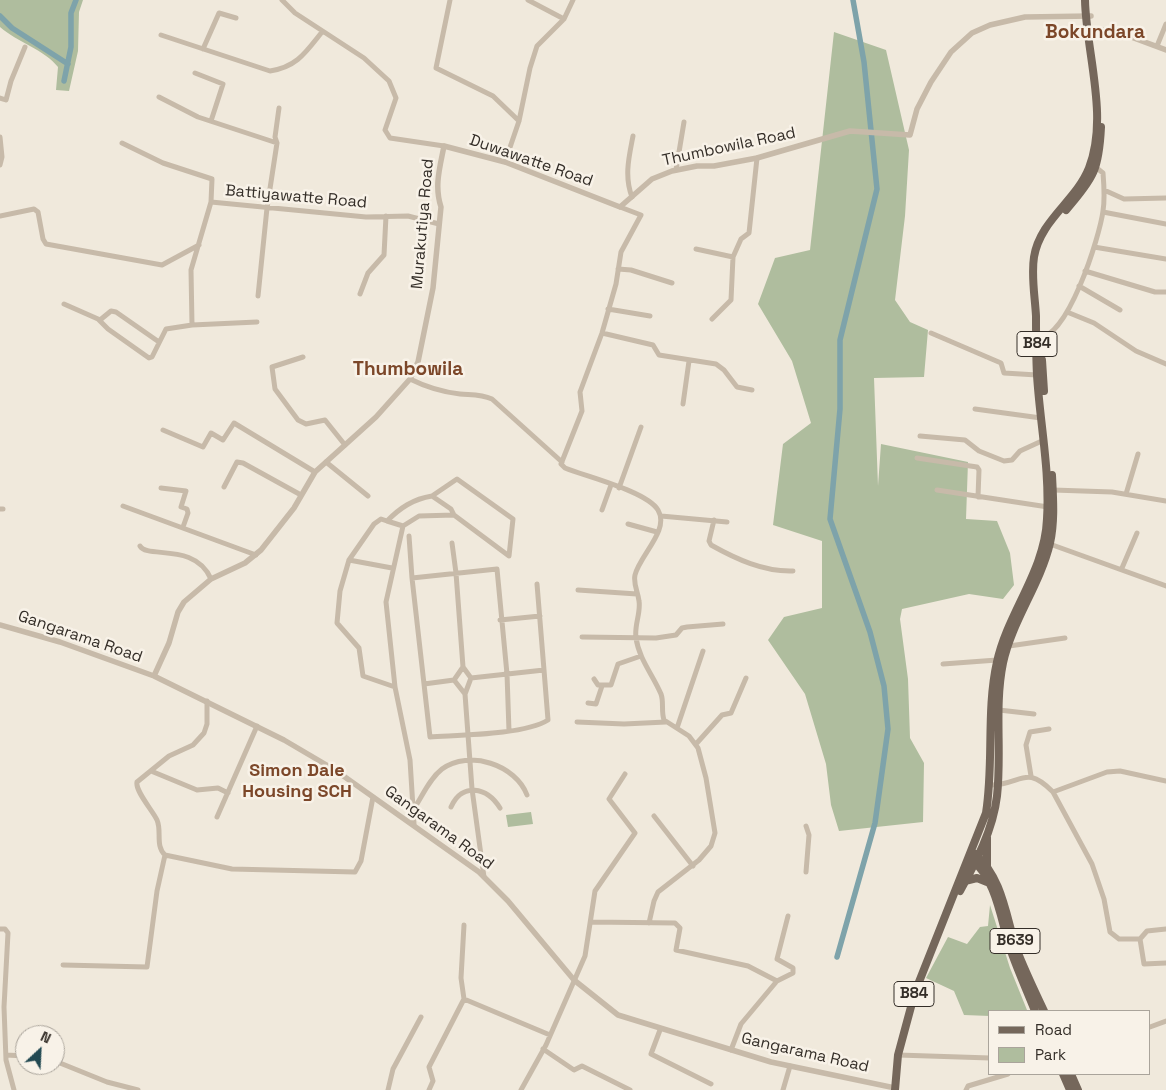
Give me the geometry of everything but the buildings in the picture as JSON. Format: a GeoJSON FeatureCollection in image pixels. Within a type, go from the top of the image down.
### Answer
{"type":"FeatureCollection","features":[{"type":"Feature","properties":{"kind":"main road","name":"B84"},"geometry":{"type":"LineString","coordinates":[[895,1089],[898,1055],[915,992],[973,856],[988,833],[994,813],[993,693],[997,660],[1006,633],[1047,543],[1048,471],[1037,375],[1039,338],[1038,269],[1045,239],[1052,226],[1082,193],[1093,166],[1100,135],[1101,80],[1085,0]]}},
{"type":"Feature","properties":{"kind":"main road","name":"B84"},"geometry":{"type":"LineString","coordinates":[[1088,16],[1090,0]]}},
{"type":"Feature","properties":{"kind":"main road","name":"B84"},"geometry":{"type":"LineString","coordinates":[[952,903],[965,881],[994,785],[1003,664],[1047,543],[1053,490],[1039,338]]}},
{"type":"Feature","properties":{"kind":"main road"},"geometry":{"type":"LineString","coordinates":[[987,868],[988,833]]}},
{"type":"Feature","properties":{"kind":"main road","name":"B639"},"geometry":{"type":"LineString","coordinates":[[973,856],[987,868],[1002,898],[1017,949],[1044,1010]]}},
{"type":"Feature","properties":{"kind":"main road","name":"B639"},"geometry":{"type":"LineString","coordinates":[[973,856],[994,895],[1011,951],[1036,1010]]}},
{"type":"Feature","properties":{"kind":"main road"},"geometry":{"type":"LineString","coordinates":[[965,881],[977,878],[987,882]]}},
{"type":"Feature","properties":{"kind":"main road"},"geometry":{"type":"LineString","coordinates":[[1063,1075],[1070,1090]]}},
{"type":"Feature","properties":{"kind":"main road"},"geometry":{"type":"LineString","coordinates":[[1071,1075],[1078,1090]]}},
{"type":"Feature","properties":{"kind":"street","name":"Duwawatte Road"},"geometry":{"type":"LineString","coordinates":[[282,0],[295,14],[364,58],[389,81],[396,98],[385,130],[390,138],[444,146],[505,162],[620,207]]}},
{"type":"Feature","properties":{"kind":"street"},"geometry":{"type":"LineString","coordinates":[[450,0],[436,68],[493,96],[519,121]]}},
{"type":"Feature","properties":{"kind":"street"},"geometry":{"type":"LineString","coordinates":[[528,0],[564,19]]}},
{"type":"Feature","properties":{"kind":"street"},"geometry":{"type":"LineString","coordinates":[[505,162],[519,121],[537,46],[564,19],[573,0]]}},
{"type":"Feature","properties":{"kind":"street"},"geometry":{"type":"LineString","coordinates":[[203,49],[219,13],[236,18]]}},
{"type":"Feature","properties":{"kind":"street","name":"Thumbowila Road"},"geometry":{"type":"LineString","coordinates":[[620,207],[652,179],[676,170],[697,166],[714,166],[758,158],[850,131],[910,134],[913,130],[917,109],[931,82],[951,52],[972,34],[990,25],[1025,17],[1088,16]]}},
{"type":"Feature","properties":{"kind":"street"},"geometry":{"type":"LineString","coordinates":[[1157,46],[1166,24]]}},
{"type":"Feature","properties":{"kind":"street"},"geometry":{"type":"LineString","coordinates":[[1090,29],[1115,30],[1166,50]]}},
{"type":"Feature","properties":{"kind":"street"},"geometry":{"type":"LineString","coordinates":[[161,35],[270,71],[284,69],[300,59],[322,32]]}},
{"type":"Feature","properties":{"kind":"street"},"geometry":{"type":"LineString","coordinates":[[0,98],[6,100],[11,81],[25,47]]}},
{"type":"Feature","properties":{"kind":"street"},"geometry":{"type":"LineString","coordinates":[[195,73],[223,84],[212,121]]}},
{"type":"Feature","properties":{"kind":"street"},"geometry":{"type":"LineString","coordinates":[[159,97],[198,118],[277,143]]}},
{"type":"Feature","properties":{"kind":"street"},"geometry":{"type":"LineString","coordinates":[[258,296],[267,208],[277,143],[275,137],[279,108]]}},
{"type":"Feature","properties":{"kind":"street"},"geometry":{"type":"LineString","coordinates":[[676,170],[684,122]]}},
{"type":"Feature","properties":{"kind":"street"},"geometry":{"type":"LineString","coordinates":[[632,197],[628,185],[627,166],[633,136]]}},
{"type":"Feature","properties":{"kind":"street"},"geometry":{"type":"LineString","coordinates":[[0,137],[2,138],[0,164]]}},
{"type":"Feature","properties":{"kind":"street","name":"Battiyawatte Road"},"geometry":{"type":"LineString","coordinates":[[122,143],[163,163],[212,179],[211,202],[366,217],[408,216],[439,224]]}},
{"type":"Feature","properties":{"kind":"street","name":"Murakutiya Road"},"geometry":{"type":"LineString","coordinates":[[154,676],[169,643],[178,612],[190,596],[211,579],[256,555],[272,538],[315,472],[376,417],[410,379],[418,362],[431,296],[441,207],[438,195],[438,177],[444,146]]}},
{"type":"Feature","properties":{"kind":"street"},"geometry":{"type":"LineString","coordinates":[[712,319],[731,300],[734,257],[741,239],[749,233],[758,158]]}},
{"type":"Feature","properties":{"kind":"street"},"geometry":{"type":"LineString","coordinates":[[1039,338],[1050,334],[1067,312],[1080,286],[1094,247],[1103,212],[1104,190],[1103,173],[1093,166]]}},
{"type":"Feature","properties":{"kind":"street"},"geometry":{"type":"LineString","coordinates":[[1104,190],[1124,198],[1166,198]]}},
{"type":"Feature","properties":{"kind":"street"},"geometry":{"type":"LineString","coordinates":[[192,325],[190,280],[211,202]]}},
{"type":"Feature","properties":{"kind":"street"},"geometry":{"type":"LineString","coordinates":[[562,462],[583,408],[580,392],[602,333],[621,252],[641,215],[620,207]]}},
{"type":"Feature","properties":{"kind":"street"},"geometry":{"type":"LineString","coordinates":[[0,216],[34,209],[38,212],[43,239],[46,244],[162,265],[199,245]]}},
{"type":"Feature","properties":{"kind":"street"},"geometry":{"type":"LineString","coordinates":[[1103,212],[1166,224]]}},
{"type":"Feature","properties":{"kind":"street"},"geometry":{"type":"LineString","coordinates":[[360,294],[368,273],[384,255],[386,216]]}},
{"type":"Feature","properties":{"kind":"street"},"geometry":{"type":"LineString","coordinates":[[1094,247],[1166,259]]}},
{"type":"Feature","properties":{"kind":"street"},"geometry":{"type":"LineString","coordinates":[[696,248],[734,257]]}},
{"type":"Feature","properties":{"kind":"street"},"geometry":{"type":"LineString","coordinates":[[618,269],[631,270],[672,283]]}},
{"type":"Feature","properties":{"kind":"street"},"geometry":{"type":"LineString","coordinates":[[1085,270],[1155,292],[1166,292]]}},
{"type":"Feature","properties":{"kind":"street"},"geometry":{"type":"LineString","coordinates":[[1080,286],[1120,310]]}},
{"type":"Feature","properties":{"kind":"street"},"geometry":{"type":"LineString","coordinates":[[64,304],[100,320],[108,329],[149,358],[152,357],[169,327],[257,322]]}},
{"type":"Feature","properties":{"kind":"street"},"geometry":{"type":"LineString","coordinates":[[608,309],[650,316]]}},
{"type":"Feature","properties":{"kind":"street"},"geometry":{"type":"LineString","coordinates":[[100,320],[111,311],[116,312],[159,342]]}},
{"type":"Feature","properties":{"kind":"street"},"geometry":{"type":"LineString","coordinates":[[1067,312],[1094,323],[1136,351],[1166,364]]}},
{"type":"Feature","properties":{"kind":"street"},"geometry":{"type":"LineString","coordinates":[[602,333],[652,344],[659,355],[716,364],[724,370],[738,387],[752,390]]}},
{"type":"Feature","properties":{"kind":"street"},"geometry":{"type":"LineString","coordinates":[[931,333],[1002,363],[1004,373],[1037,375]]}},
{"type":"Feature","properties":{"kind":"street"},"geometry":{"type":"LineString","coordinates":[[303,357],[272,367],[275,388],[298,420],[306,424],[325,420],[345,445]]}},
{"type":"Feature","properties":{"kind":"street"},"geometry":{"type":"LineString","coordinates":[[683,404],[689,361]]}},
{"type":"Feature","properties":{"kind":"street"},"geometry":{"type":"LineString","coordinates":[[410,379],[430,389],[458,394],[484,395],[492,399],[562,462],[565,468],[648,499],[661,516],[658,532],[635,574],[637,594],[640,601],[636,624],[636,638],[641,656],[662,696],[663,718],[666,722],[690,736],[696,744],[706,778],[715,833],[711,846],[693,866],[658,892],[649,923]]}},
{"type":"Feature","properties":{"kind":"street"},"geometry":{"type":"LineString","coordinates":[[975,409],[1041,418]]}},
{"type":"Feature","properties":{"kind":"street"},"geometry":{"type":"LineString","coordinates":[[163,430],[203,447],[210,433],[223,440],[234,423],[315,472]]}},
{"type":"Feature","properties":{"kind":"street"},"geometry":{"type":"LineString","coordinates":[[620,488],[641,427]]}},
{"type":"Feature","properties":{"kind":"street"},"geometry":{"type":"LineString","coordinates":[[920,436],[965,440],[979,451],[1004,461],[1012,460],[1020,451],[1044,440]]}},
{"type":"Feature","properties":{"kind":"street"},"geometry":{"type":"LineString","coordinates":[[1126,494],[1138,454]]}},
{"type":"Feature","properties":{"kind":"street"},"geometry":{"type":"LineString","coordinates":[[918,458],[977,467],[979,470],[978,497]]}},
{"type":"Feature","properties":{"kind":"street"},"geometry":{"type":"LineString","coordinates":[[224,487],[237,462],[243,463],[301,495]]}},
{"type":"Feature","properties":{"kind":"street"},"geometry":{"type":"LineString","coordinates":[[326,462],[368,496]]}},
{"type":"Feature","properties":{"kind":"street"},"geometry":{"type":"LineString","coordinates":[[387,521],[406,504],[420,498],[432,496],[457,479],[513,518],[508,556],[454,516],[451,509],[432,496]]}},
{"type":"Feature","properties":{"kind":"street"},"geometry":{"type":"LineString","coordinates":[[602,510],[611,485]]}},
{"type":"Feature","properties":{"kind":"street"},"geometry":{"type":"LineString","coordinates":[[161,488],[186,490],[181,503],[188,513],[183,527]]}},
{"type":"Feature","properties":{"kind":"street"},"geometry":{"type":"LineString","coordinates":[[937,490],[1048,506]]}},
{"type":"Feature","properties":{"kind":"street"},"geometry":{"type":"LineString","coordinates":[[1053,490],[1086,490],[1166,501]]}},
{"type":"Feature","properties":{"kind":"street"},"geometry":{"type":"LineString","coordinates":[[123,506],[256,555]]}},
{"type":"Feature","properties":{"kind":"street"},"geometry":{"type":"LineString","coordinates":[[414,824],[410,760],[395,687],[386,602],[392,568],[403,526],[419,516],[454,516]]}},
{"type":"Feature","properties":{"kind":"street"},"geometry":{"type":"LineString","coordinates":[[661,516],[727,522]]}},
{"type":"Feature","properties":{"kind":"street"},"geometry":{"type":"LineString","coordinates":[[395,687],[363,676],[359,648],[337,623],[340,591],[349,560],[374,524],[381,519],[403,526]]}},
{"type":"Feature","properties":{"kind":"street"},"geometry":{"type":"LineString","coordinates":[[714,520],[709,541],[711,545],[763,568],[793,571]]}},
{"type":"Feature","properties":{"kind":"street"},"geometry":{"type":"LineString","coordinates":[[628,524],[658,532]]}},
{"type":"Feature","properties":{"kind":"street"},"geometry":{"type":"LineString","coordinates":[[1122,568],[1137,533]]}},
{"type":"Feature","properties":{"kind":"street"},"geometry":{"type":"LineString","coordinates":[[409,536],[430,737],[509,731],[542,724],[548,720],[537,584]]}},
{"type":"Feature","properties":{"kind":"street"},"geometry":{"type":"LineString","coordinates":[[452,543],[463,667],[471,678]]}},
{"type":"Feature","properties":{"kind":"street"},"geometry":{"type":"LineString","coordinates":[[1047,543],[1122,568],[1166,586]]}},
{"type":"Feature","properties":{"kind":"street"},"geometry":{"type":"LineString","coordinates":[[140,546],[146,552],[171,553],[190,558],[204,566],[211,579]]}},
{"type":"Feature","properties":{"kind":"street"},"geometry":{"type":"LineString","coordinates":[[349,560],[392,568]]}},
{"type":"Feature","properties":{"kind":"street"},"geometry":{"type":"LineString","coordinates":[[412,578],[497,569],[500,620],[507,674],[509,731]]}},
{"type":"Feature","properties":{"kind":"street"},"geometry":{"type":"LineString","coordinates":[[578,590],[637,594]]}},
{"type":"Feature","properties":{"kind":"street"},"geometry":{"type":"LineString","coordinates":[[500,620],[540,616]]}},
{"type":"Feature","properties":{"kind":"street"},"geometry":{"type":"LineString","coordinates":[[582,637],[656,638],[676,635],[682,628],[724,624]]}},
{"type":"Feature","properties":{"kind":"street","name":"Gangarama Road"},"geometry":{"type":"LineString","coordinates":[[0,625],[60,642],[154,676],[257,726],[335,770],[414,824],[484,877],[508,901],[574,980],[618,1016],[660,1030],[790,1066],[895,1089]]}},
{"type":"Feature","properties":{"kind":"street"},"geometry":{"type":"LineString","coordinates":[[1008,646],[1065,638]]}},
{"type":"Feature","properties":{"kind":"street"},"geometry":{"type":"LineString","coordinates":[[677,728],[704,651]]}},
{"type":"Feature","properties":{"kind":"street"},"geometry":{"type":"LineString","coordinates":[[594,679],[598,685],[610,685],[618,664],[641,656]]}},
{"type":"Feature","properties":{"kind":"street"},"geometry":{"type":"LineString","coordinates":[[943,664],[997,660]]}},
{"type":"Feature","properties":{"kind":"street"},"geometry":{"type":"LineString","coordinates":[[424,684],[454,680],[463,667]]}},
{"type":"Feature","properties":{"kind":"street"},"geometry":{"type":"LineString","coordinates":[[471,678],[544,670]]}},
{"type":"Feature","properties":{"kind":"street"},"geometry":{"type":"LineString","coordinates":[[471,678],[464,694],[472,789],[484,877]]}},
{"type":"Feature","properties":{"kind":"street"},"geometry":{"type":"LineString","coordinates":[[696,744],[722,716],[731,713],[746,678]]}},
{"type":"Feature","properties":{"kind":"street"},"geometry":{"type":"LineString","coordinates":[[454,680],[464,694]]}},
{"type":"Feature","properties":{"kind":"street"},"geometry":{"type":"LineString","coordinates":[[588,704],[596,704],[602,686]]}},
{"type":"Feature","properties":{"kind":"street"},"geometry":{"type":"LineString","coordinates":[[207,701],[207,724],[204,733],[193,745],[169,756],[137,782],[136,786],[151,807],[160,825],[160,848],[165,854],[232,869],[355,872],[361,861],[373,797]]}},
{"type":"Feature","properties":{"kind":"street"},"geometry":{"type":"LineString","coordinates":[[999,710],[1034,714]]}},
{"type":"Feature","properties":{"kind":"street"},"geometry":{"type":"LineString","coordinates":[[577,722],[624,724],[666,722]]}},
{"type":"Feature","properties":{"kind":"street"},"geometry":{"type":"LineString","coordinates":[[217,817],[257,726]]}},
{"type":"Feature","properties":{"kind":"street"},"geometry":{"type":"LineString","coordinates":[[1031,776],[1026,745],[1030,732],[1049,729]]}},
{"type":"Feature","properties":{"kind":"street"},"geometry":{"type":"LineString","coordinates":[[413,811],[435,777],[444,768],[470,760],[500,766],[521,784],[527,795]]}},
{"type":"Feature","properties":{"kind":"street"},"geometry":{"type":"LineString","coordinates":[[151,770],[197,790],[218,788],[228,793]]}},
{"type":"Feature","properties":{"kind":"street"},"geometry":{"type":"LineString","coordinates":[[1053,792],[1107,772],[1120,771],[1166,781]]}},
{"type":"Feature","properties":{"kind":"street"},"geometry":{"type":"LineString","coordinates":[[521,1090],[550,1035],[585,956],[595,891],[634,833],[609,799],[625,774]]}},
{"type":"Feature","properties":{"kind":"street"},"geometry":{"type":"LineString","coordinates":[[994,785],[1031,776],[1041,780],[1053,792],[1092,864],[1104,899],[1110,932],[1119,939],[1140,939],[1147,931],[1166,929]]}},
{"type":"Feature","properties":{"kind":"street"},"geometry":{"type":"LineString","coordinates":[[450,807],[463,792],[472,789],[490,796],[500,808]]}},
{"type":"Feature","properties":{"kind":"street"},"geometry":{"type":"LineString","coordinates":[[654,816],[693,866]]}},
{"type":"Feature","properties":{"kind":"street"},"geometry":{"type":"LineString","coordinates":[[806,826],[809,835],[806,872]]}},
{"type":"Feature","properties":{"kind":"street"},"geometry":{"type":"LineString","coordinates":[[63,965],[148,967],[157,891],[165,854]]}},
{"type":"Feature","properties":{"kind":"street"},"geometry":{"type":"LineString","coordinates":[[730,1050],[741,1024],[777,981],[794,970],[777,959],[788,916]]}},
{"type":"Feature","properties":{"kind":"street"},"geometry":{"type":"LineString","coordinates":[[591,922],[675,924],[680,928],[676,950],[748,966],[777,981]]}},
{"type":"Feature","properties":{"kind":"street"},"geometry":{"type":"LineString","coordinates":[[430,1090],[433,1080],[428,1068],[464,999],[462,978],[464,925]]}},
{"type":"Feature","properties":{"kind":"street"},"geometry":{"type":"LineString","coordinates":[[0,929],[6,929],[9,941],[3,996],[6,1055],[14,1090]]}},
{"type":"Feature","properties":{"kind":"street"},"geometry":{"type":"LineString","coordinates":[[1140,939],[1144,964],[1166,963]]}},
{"type":"Feature","properties":{"kind":"street"},"geometry":{"type":"LineString","coordinates":[[464,999],[550,1035]]}},
{"type":"Feature","properties":{"kind":"street"},"geometry":{"type":"LineString","coordinates":[[388,1090],[393,1069],[420,1017]]}},
{"type":"Feature","properties":{"kind":"street"},"geometry":{"type":"LineString","coordinates":[[1151,1027],[1166,1021]]}},
{"type":"Feature","properties":{"kind":"street"},"geometry":{"type":"LineString","coordinates":[[660,1030],[651,1054],[711,1084]]}},
{"type":"Feature","properties":{"kind":"street"},"geometry":{"type":"LineString","coordinates":[[543,1049],[574,1070],[582,1066],[626,1089]]}},
{"type":"Feature","properties":{"kind":"street"},"geometry":{"type":"LineString","coordinates":[[6,1055],[15,1055]]}},
{"type":"Feature","properties":{"kind":"street"},"geometry":{"type":"LineString","coordinates":[[898,1055],[988,1058]]}},
{"type":"Feature","properties":{"kind":"street"},"geometry":{"type":"LineString","coordinates":[[65,1064],[108,1082],[138,1090]]}},
{"type":"Feature","properties":{"kind":"street"},"geometry":{"type":"LineString","coordinates":[[783,1090],[790,1066]]}},
{"type":"Feature","properties":{"kind":"street"},"geometry":{"type":"LineString","coordinates":[[966,1090],[968,1086],[1005,1075]]}},
{"type":"Feature","properties":{"kind":"green space"},"geometry":{"type":"Polygon","coordinates":[[[0,0],[83,0],[79,12],[78,51],[69,91],[56,90],[58,67],[52,61],[0,27],[0,0]]]}},
{"type":"Feature","properties":{"kind":"green space"},"geometry":{"type":"Polygon","coordinates":[[[834,32],[886,50],[909,150],[905,216],[895,300],[910,322],[928,330],[924,377],[874,378],[878,486],[881,444],[968,462],[966,519],[997,521],[1010,553],[1014,585],[1003,599],[969,594],[902,609],[900,619],[908,679],[910,738],[924,763],[923,822],[839,831],[831,805],[826,764],[805,694],[768,640],[784,617],[822,608],[822,541],[773,525],[783,444],[811,423],[792,361],[758,304],[775,258],[810,250],[834,32]]]}},
{"type":"Feature","properties":{"kind":"green space"},"geometry":{"type":"Polygon","coordinates":[[[531,812],[533,824],[508,827],[506,815],[531,812]]]}},
{"type":"Feature","properties":{"kind":"green space"},"geometry":{"type":"Polygon","coordinates":[[[990,905],[1010,968],[1027,1010],[988,1010],[988,1016],[964,1015],[954,991],[926,978],[948,937],[967,944],[980,927],[988,926],[990,905]]]}},
{"type":"Feature","properties":{"kind":"waterway"},"geometry":{"type":"LineString","coordinates":[[64,81],[71,47],[71,13],[76,0]]}},
{"type":"Feature","properties":{"kind":"waterway"},"geometry":{"type":"LineString","coordinates":[[837,957],[875,823],[888,729],[884,686],[870,632],[830,519],[840,409],[840,340],[877,189],[864,62],[853,0]]}},
{"type":"Feature","properties":{"kind":"waterway"},"geometry":{"type":"LineString","coordinates":[[0,16],[12,28],[68,64]]}},
{"type":"Feature","properties":{"kind":"district","name":"Bokundara"},"geometry":{"type":"Point","coordinates":[1095,33]}},
{"type":"Feature","properties":{"kind":"district","name":"Thumbowila"},"geometry":{"type":"Point","coordinates":[408,370]}},
{"type":"Feature","properties":{"kind":"district","name":"Simon Dale Housing SCH"},"geometry":{"type":"Point","coordinates":[297,781]}}]}
